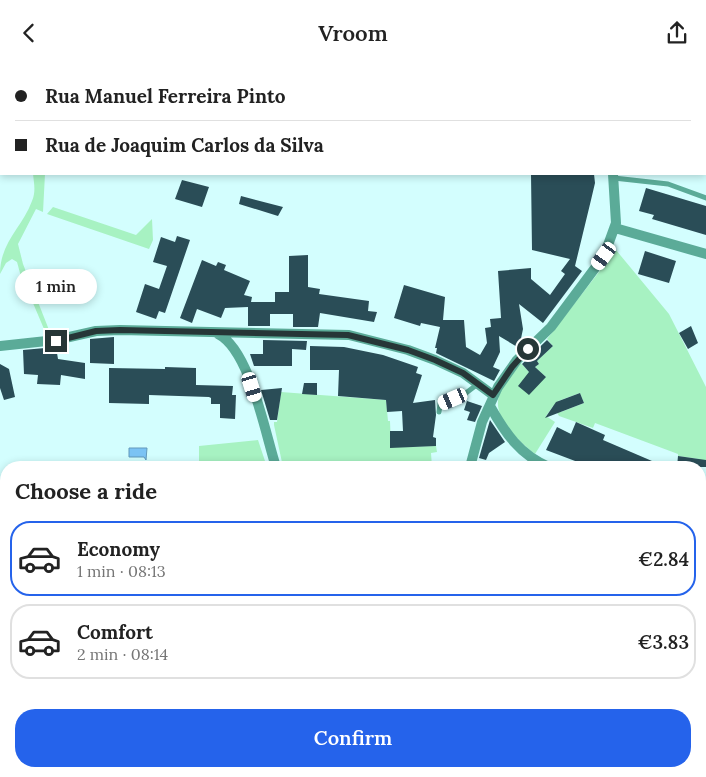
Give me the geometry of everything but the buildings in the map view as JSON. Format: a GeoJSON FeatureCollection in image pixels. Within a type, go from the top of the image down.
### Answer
{"type":"FeatureCollection","features":[{"type":"Feature","properties":{"kind":"street"},"geometry":{"type":"LineString","coordinates":[[472,461],[482,422],[493,395],[512,367],[551,327],[604,256],[615,228],[617,215],[614,176]]}},
{"type":"Feature","properties":{"kind":"street"},"geometry":{"type":"LineString","coordinates":[[615,228],[706,254]]}},
{"type":"Feature","properties":{"kind":"street"},"geometry":{"type":"LineString","coordinates":[[0,346],[56,341],[96,331],[348,335],[408,350],[435,360],[479,383],[493,395]]}},
{"type":"Feature","properties":{"kind":"street"},"geometry":{"type":"LineString","coordinates":[[218,334],[228,339],[243,360],[274,461]]}},
{"type":"Feature","properties":{"kind":"street"},"geometry":{"type":"LineString","coordinates":[[490,406],[510,439],[534,461]]}},
{"type":"Feature","properties":{"kind":"lane"},"geometry":{"type":"LineString","coordinates":[[614,176],[668,184],[706,198]]}},
{"type":"Feature","properties":{"kind":"lane"},"geometry":{"type":"LineString","coordinates":[[439,412],[440,404],[466,393],[479,383]]}},
{"type":"Feature","properties":{"kind":"green space"},"geometry":{"type":"Polygon","coordinates":[[[33,175],[45,175],[43,212],[36,209],[18,244],[23,264],[51,335],[47,336],[27,289],[23,284],[17,262],[12,259],[6,263],[0,274],[1,263],[7,244],[28,211],[33,198],[33,175]]]}},
{"type":"Feature","properties":{"kind":"green space"},"geometry":{"type":"Polygon","coordinates":[[[53,207],[136,235],[152,219],[153,240],[149,249],[47,214],[53,207]]]}},
{"type":"Feature","properties":{"kind":"green space"},"geometry":{"type":"Polygon","coordinates":[[[616,250],[669,314],[706,387],[706,461],[678,456],[678,454],[595,423],[593,428],[559,416],[553,406],[546,416],[555,422],[535,454],[515,436],[503,421],[498,404],[499,396],[503,387],[521,363],[529,372],[546,377],[535,367],[539,364],[537,361],[553,346],[547,339],[616,250]],[[580,393],[558,401],[561,412],[584,403],[580,393]]]}},
{"type":"Feature","properties":{"kind":"green space"},"geometry":{"type":"Polygon","coordinates":[[[281,392],[386,400],[388,421],[390,421],[391,447],[436,446],[437,452],[431,453],[432,461],[282,461],[274,425],[274,422],[277,422],[281,392]]]}},
{"type":"Feature","properties":{"kind":"green space"},"geometry":{"type":"Polygon","coordinates":[[[258,440],[265,461],[199,461],[199,446],[258,440]]]}},
{"type":"Feature","properties":{"kind":"water"},"geometry":{"type":"Polygon","coordinates":[[[129,448],[147,448],[146,460],[144,457],[129,457],[129,448]]]}},
{"type":"Feature","properties":{"kind":"route"},"geometry":{"type":"LineString","coordinates":[[56,341],[96,331],[120,330],[218,334],[233,332],[348,335],[408,350],[435,360],[463,373],[493,395],[512,367],[528,349]]}}]}
